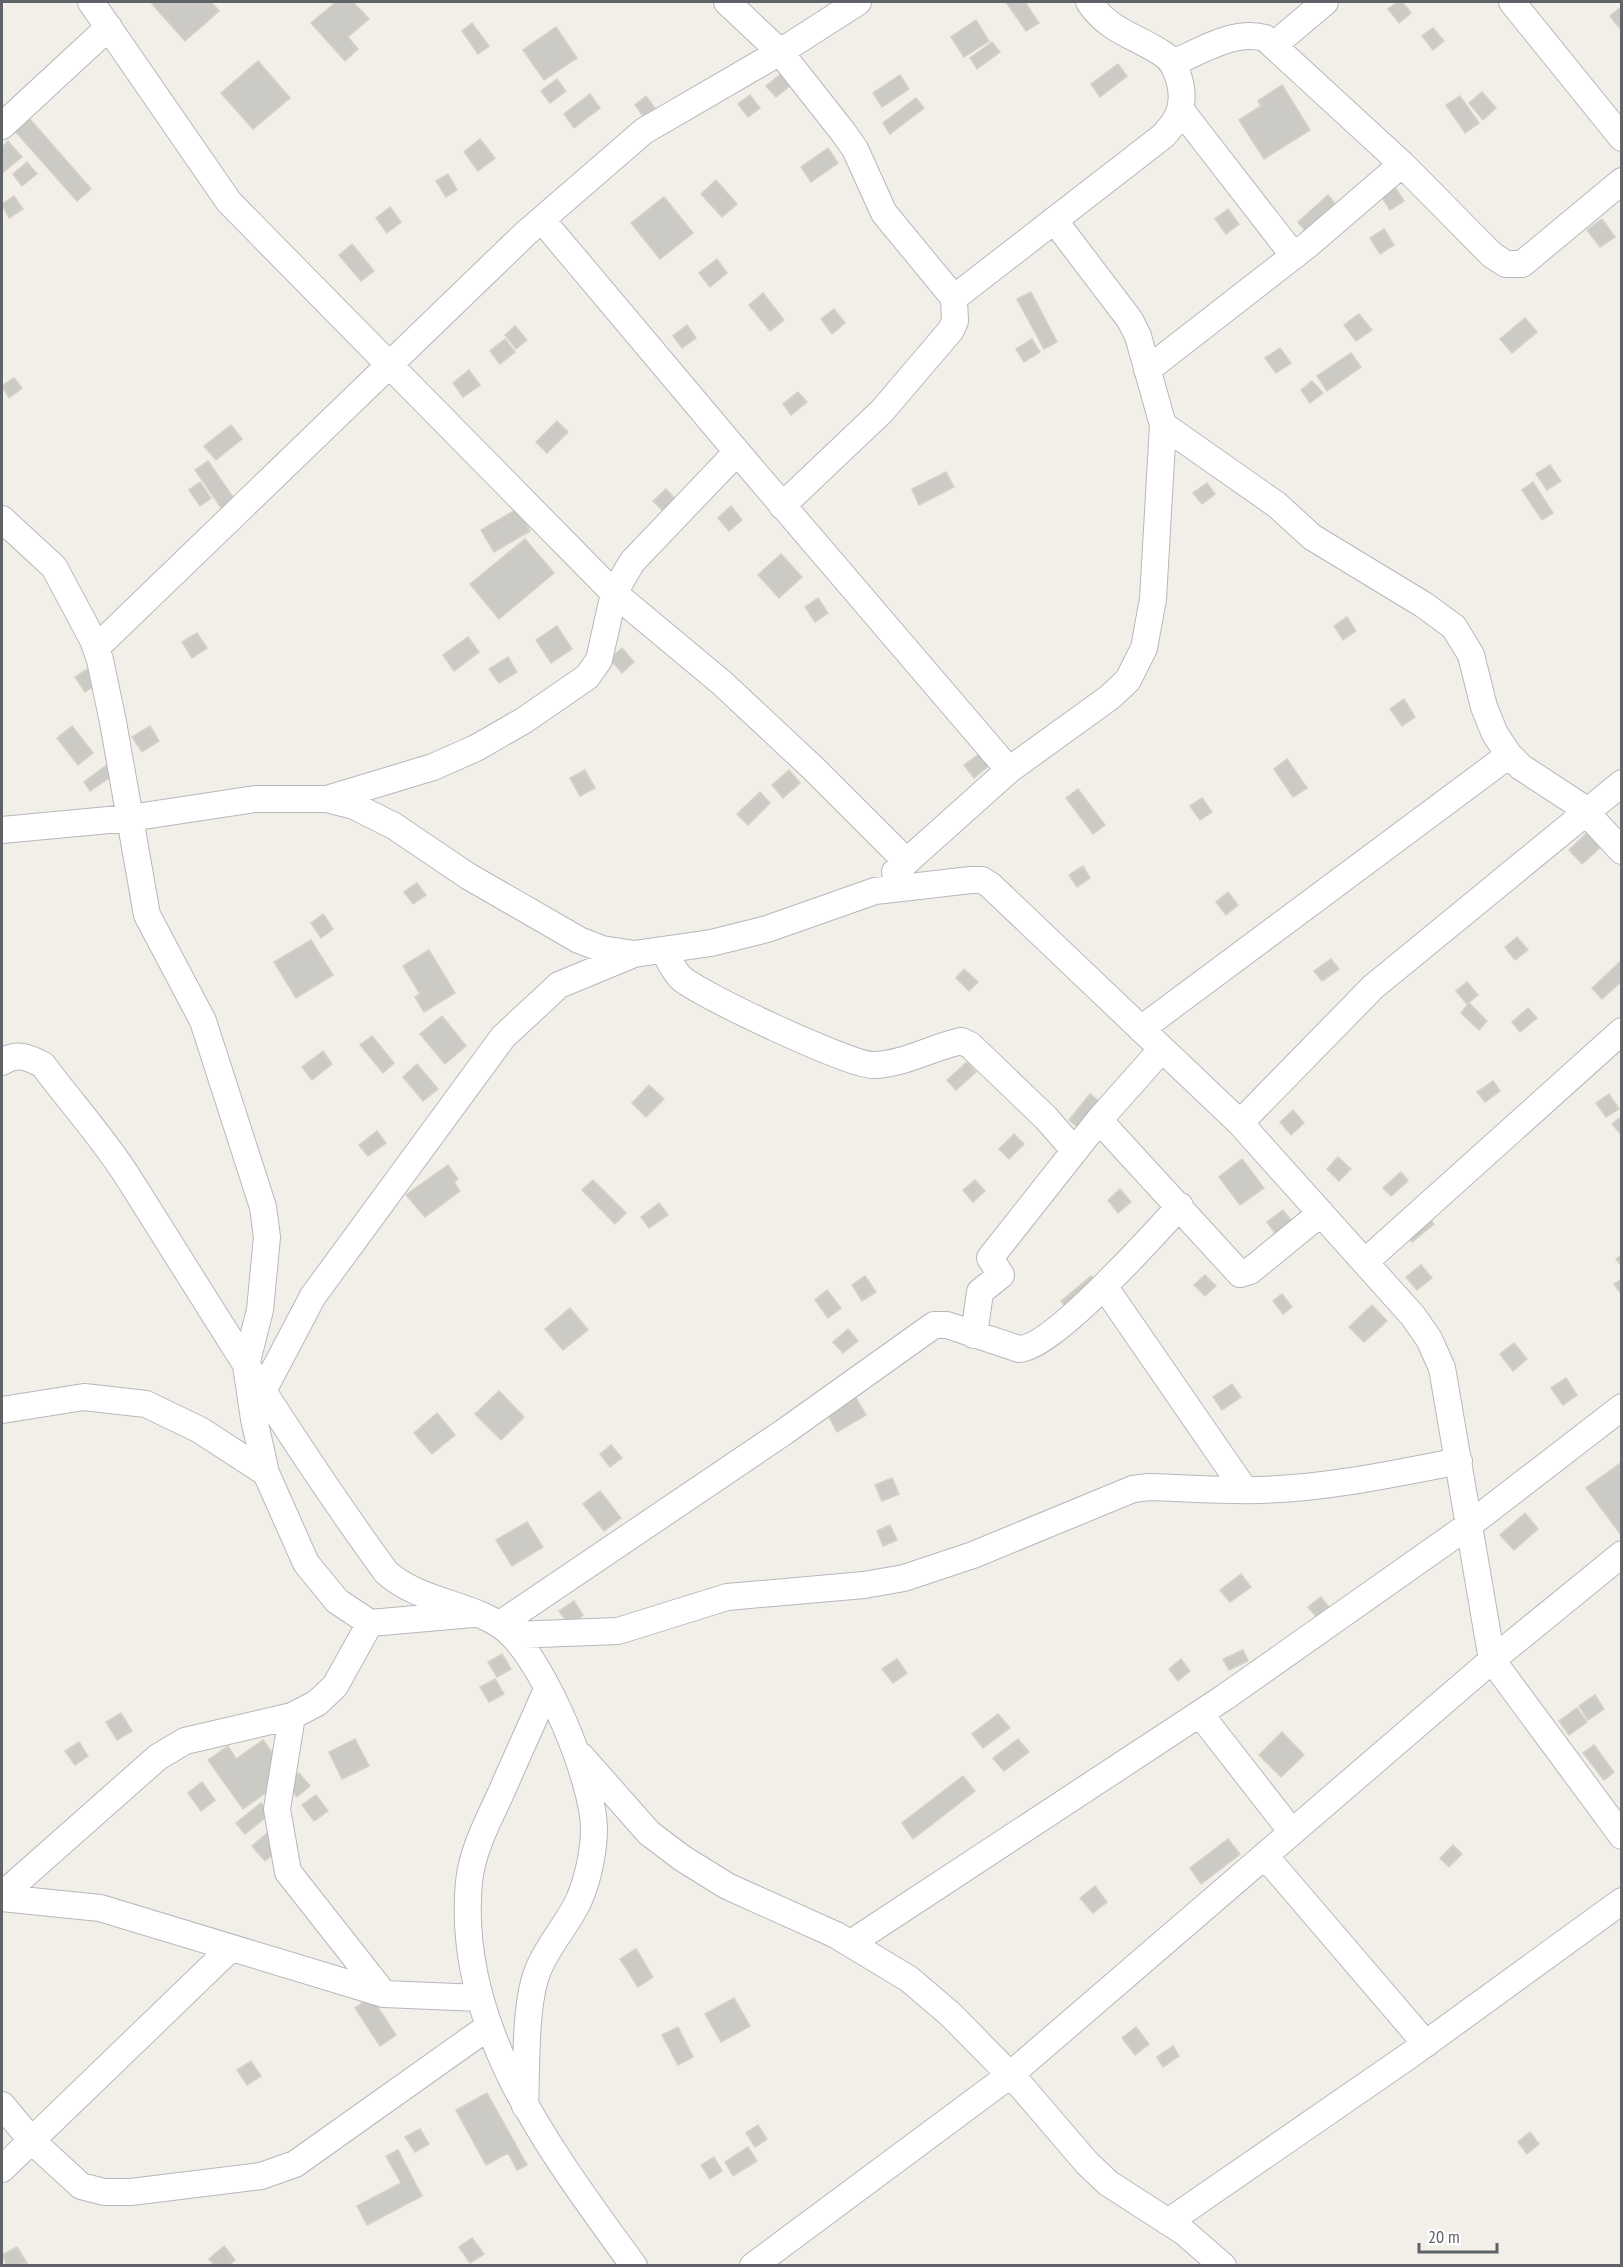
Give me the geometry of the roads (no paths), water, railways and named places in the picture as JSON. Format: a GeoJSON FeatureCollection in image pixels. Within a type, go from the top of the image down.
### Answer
{"type":"FeatureCollection","features":[{"type":"Feature","properties":{"kind":"street"},"geometry":{"type":"LineString","coordinates":[[91,2],[229,202],[254,231],[390,365],[614,593],[722,683],[816,770],[906,861]]}},
{"type":"Feature","properties":{"kind":"street"},"geometry":{"type":"LineString","coordinates":[[727,2],[780,52],[843,132],[855,149],[884,213],[954,298],[955,321],[951,330],[882,411],[782,506]]}},
{"type":"Feature","properties":{"kind":"street"},"geometry":{"type":"LineString","coordinates":[[96,648],[542,220],[657,121],[780,52],[858,2]]}},
{"type":"Feature","properties":{"kind":"street"},"geometry":{"type":"LineString","coordinates":[[954,298],[1163,136],[1173,125],[1180,109],[1181,91],[1173,63],[1164,54],[1117,30],[1103,19],[1089,2]]}},
{"type":"Feature","properties":{"kind":"street"},"geometry":{"type":"LineString","coordinates":[[1274,45],[1325,2]]}},
{"type":"Feature","properties":{"kind":"street"},"geometry":{"type":"LineString","coordinates":[[1512,2],[1622,138]]}},
{"type":"Feature","properties":{"kind":"street"},"geometry":{"type":"LineString","coordinates":[[2,126],[108,27]]}},
{"type":"Feature","properties":{"kind":"street"},"geometry":{"type":"LineString","coordinates":[[1173,63],[1240,36],[1253,35],[1274,45],[1402,164],[1492,255],[1506,264],[1522,264],[1538,253],[1622,181]]}},
{"type":"Feature","properties":{"kind":"street"},"geometry":{"type":"LineString","coordinates":[[1180,109],[1294,256]]}},
{"type":"Feature","properties":{"kind":"street"},"geometry":{"type":"LineString","coordinates":[[1147,370],[1294,256],[1402,164]]}},
{"type":"Feature","properties":{"kind":"street"},"geometry":{"type":"LineString","coordinates":[[542,220],[736,452],[1009,770]]}},
{"type":"Feature","properties":{"kind":"street"},"geometry":{"type":"LineString","coordinates":[[875,891],[1009,770],[1110,697],[1128,680],[1144,648],[1153,599],[1163,425],[1138,336],[1130,320],[1054,220]]}},
{"type":"Feature","properties":{"kind":"street"},"geometry":{"type":"LineString","coordinates":[[1163,425],[1277,505],[1312,537],[1424,605],[1454,627],[1471,655],[1484,707],[1495,734],[1509,755],[1521,767],[1587,813],[1622,851]]}},
{"type":"Feature","properties":{"kind":"street"},"geometry":{"type":"LineString","coordinates":[[326,799],[433,767],[476,748],[563,696],[587,677],[599,660],[614,593],[632,562],[736,452]]}},
{"type":"Feature","properties":{"kind":"street"},"geometry":{"type":"LineString","coordinates":[[2,519],[54,567],[96,648],[147,915],[203,1022],[263,1208],[267,1237],[260,1310],[246,1365],[254,1419],[266,1473],[306,1563],[337,1601],[370,1623],[473,1614]]}},
{"type":"Feature","properties":{"kind":"street"},"geometry":{"type":"LineString","coordinates":[[1141,1029],[1509,755]]}},
{"type":"Feature","properties":{"kind":"street"},"geometry":{"type":"LineString","coordinates":[[1240,1123],[1373,987],[1622,783]]}},
{"type":"Feature","properties":{"kind":"street"},"geometry":{"type":"LineString","coordinates":[[2,831],[129,818],[255,799],[326,799],[354,806],[394,826],[468,876],[579,940],[602,949],[634,954],[664,951],[767,929],[875,891],[982,880],[1240,1123],[1413,1316],[1429,1339],[1442,1368],[1492,1660],[1622,1836]]}},
{"type":"Feature","properties":{"kind":"street"},"geometry":{"type":"LineString","coordinates":[[664,951],[674,969],[693,986],[791,1035],[863,1064],[884,1064],[961,1041],[970,1045],[1074,1150]]}},
{"type":"Feature","properties":{"kind":"street"},"geometry":{"type":"LineString","coordinates":[[263,1391],[313,1296],[503,1036],[559,985],[634,954]]}},
{"type":"Feature","properties":{"kind":"street"},"geometry":{"type":"LineString","coordinates":[[1365,1262],[1622,1031]]}},
{"type":"Feature","properties":{"kind":"street"},"geometry":{"type":"LineString","coordinates":[[974,1335],[980,1292],[1001,1275],[990,1258],[1074,1150],[1162,1049]]}},
{"type":"Feature","properties":{"kind":"street"},"geometry":{"type":"LineString","coordinates":[[2,1062],[9,1057],[24,1055],[43,1065],[130,1180],[162,1235],[246,1365],[386,1572],[408,1589],[506,1629],[618,1631],[727,1597],[864,1585],[904,1578],[974,1555],[1133,1489],[1149,1487],[1244,1490],[1362,1481],[1459,1461]]}},
{"type":"Feature","properties":{"kind":"street"},"geometry":{"type":"LineString","coordinates":[[1099,1120],[1240,1274],[1250,1271],[1321,1213]]}},
{"type":"Feature","properties":{"kind":"street"},"geometry":{"type":"LineString","coordinates":[[506,1629],[934,1325],[947,1325],[1019,1349],[1026,1348],[1060,1325],[1104,1286],[1180,1206]]}},
{"type":"Feature","properties":{"kind":"street"},"geometry":{"type":"LineString","coordinates":[[1104,1286],[1244,1490]]}},
{"type":"Feature","properties":{"kind":"street"},"geometry":{"type":"LineString","coordinates":[[2,1410],[84,1397],[146,1404],[200,1430],[266,1473]]}},
{"type":"Feature","properties":{"kind":"street"},"geometry":{"type":"LineString","coordinates":[[850,1943],[1200,1714],[1469,1525],[1622,1407]]}},
{"type":"Feature","properties":{"kind":"street"},"geometry":{"type":"LineString","coordinates":[[753,2265],[1010,2075],[1492,1660],[1622,1554]]}},
{"type":"Feature","properties":{"kind":"street"},"geometry":{"type":"LineString","coordinates":[[2,1897],[158,1757],[185,1741],[292,1716],[317,1702],[335,1686],[370,1623]]}},
{"type":"Feature","properties":{"kind":"street"},"geometry":{"type":"LineString","coordinates":[[506,1629],[523,1648],[548,1689],[572,1744],[585,1782],[594,1827],[592,1856],[580,1899],[538,1970],[531,2001],[525,2106]]}},
{"type":"Feature","properties":{"kind":"street"},"geometry":{"type":"LineString","coordinates":[[548,1689],[481,1837],[469,1882],[472,1961],[488,2027],[525,2106],[634,2265]]}},
{"type":"Feature","properties":{"kind":"street"},"geometry":{"type":"LineString","coordinates":[[1200,1714],[1292,1832]]}},
{"type":"Feature","properties":{"kind":"street"},"geometry":{"type":"LineString","coordinates":[[292,1716],[277,1809],[288,1872],[384,1994]]}},
{"type":"Feature","properties":{"kind":"street"},"geometry":{"type":"LineString","coordinates":[[572,1744],[649,1833],[682,1858],[727,1886],[850,1943],[909,1979],[950,2014],[1010,2075],[1087,2163],[1132,2200],[1184,2232],[1223,2265]]}},
{"type":"Feature","properties":{"kind":"street"},"geometry":{"type":"LineString","coordinates":[[1265,1856],[1426,2044]]}},
{"type":"Feature","properties":{"kind":"street"},"geometry":{"type":"LineString","coordinates":[[2,1897],[100,1908],[384,1994],[480,1998]]}},
{"type":"Feature","properties":{"kind":"street"},"geometry":{"type":"LineString","coordinates":[[1168,2222],[1426,2044],[1622,1901]]}},
{"type":"Feature","properties":{"kind":"street"},"geometry":{"type":"LineString","coordinates":[[2,2169],[230,1949]]}},
{"type":"Feature","properties":{"kind":"street"},"geometry":{"type":"LineString","coordinates":[[2,2105],[32,2140],[81,2186],[104,2192],[131,2192],[261,2175],[304,2159],[488,2027]]}}]}
